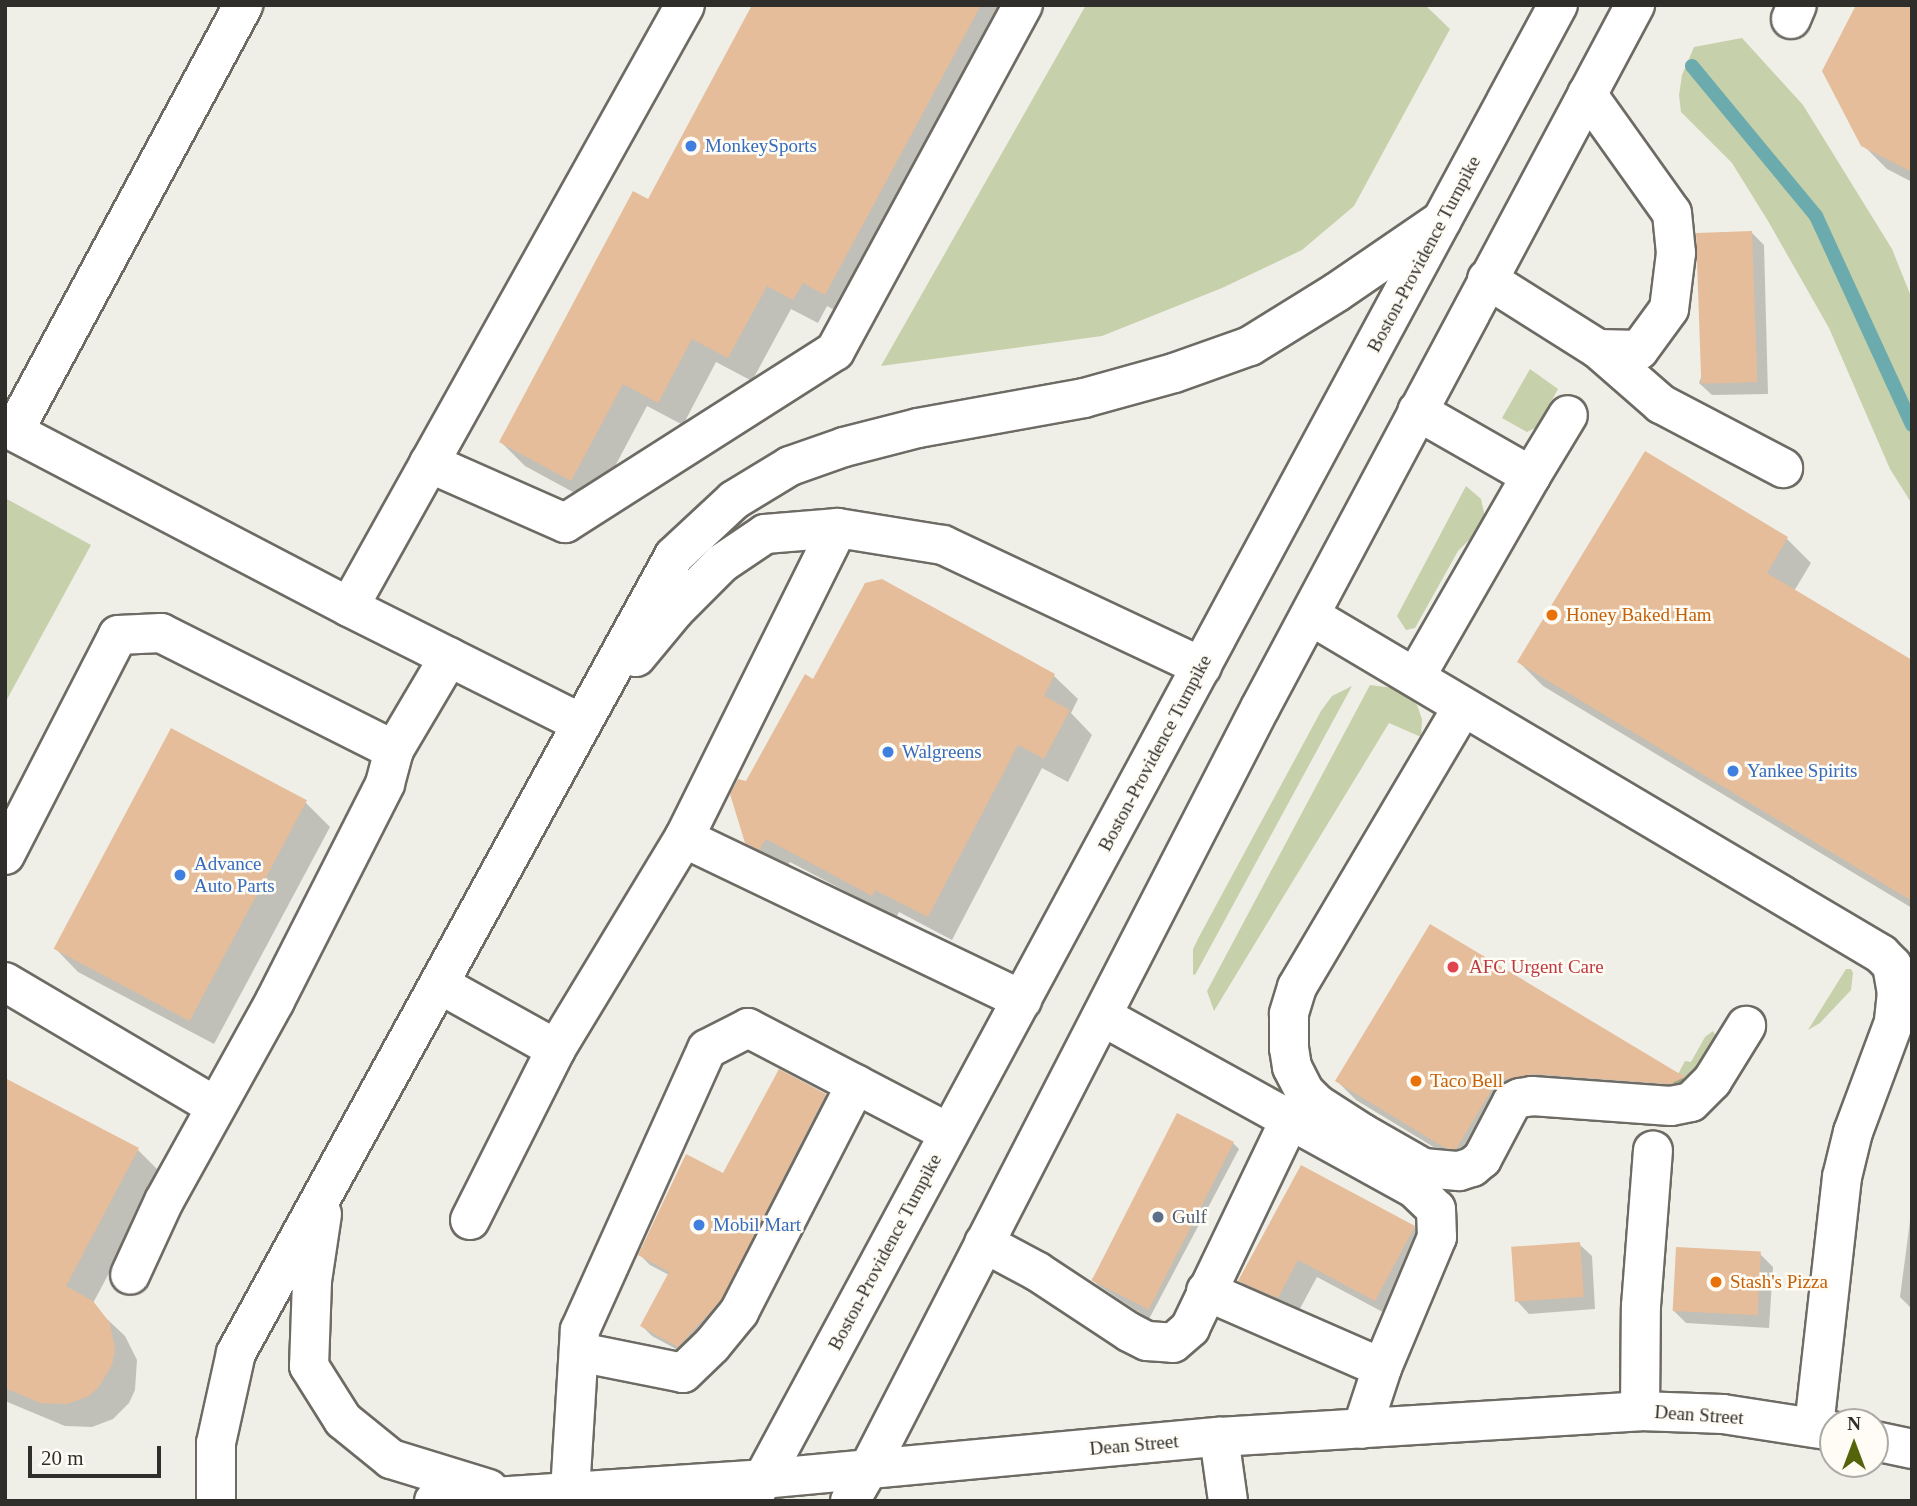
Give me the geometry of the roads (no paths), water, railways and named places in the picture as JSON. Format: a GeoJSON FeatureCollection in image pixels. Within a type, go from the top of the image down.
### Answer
{"type":"FeatureCollection","features":[{"type":"Feature","properties":{"kind":"main road"},"geometry":{"type":"LineString","coordinates":[[243,5],[10,429],[349,607],[581,723]]}},
{"type":"Feature","properties":{"kind":"main road"},"geometry":{"type":"LineString","coordinates":[[349,607],[685,5]]}},
{"type":"Feature","properties":{"kind":"main road"},"geometry":{"type":"LineString","coordinates":[[429,463],[565,523],[835,351],[1023,5]]}},
{"type":"Feature","properties":{"kind":"main road","name":"Boston-Providence Turnpike"},"geometry":{"type":"LineString","coordinates":[[757,1490],[1558,5]]}},
{"type":"Feature","properties":{"kind":"main road"},"geometry":{"type":"LineString","coordinates":[[859,1485],[1260,708],[1635,5]]}},
{"type":"Feature","properties":{"kind":"main road"},"geometry":{"type":"LineString","coordinates":[[1587,94],[1672,213],[1676,253],[1669,309],[1639,350],[1598,349]]}},
{"type":"Feature","properties":{"kind":"main road"},"geometry":{"type":"LineString","coordinates":[[216,1501],[216,1443],[236,1353],[674,556],[733,500],[790,466],[844,447],[918,428],[1084,398],[1174,373],[1250,346],[1337,292],[1442,220]]}},
{"type":"Feature","properties":{"kind":"main road"},"geometry":{"type":"LineString","coordinates":[[1487,279],[1598,349],[1661,404],[1783,467]]}},
{"type":"Feature","properties":{"kind":"main road"},"geometry":{"type":"LineString","coordinates":[[1417,411],[1531,476]]}},
{"type":"Feature","properties":{"kind":"main road"},"geometry":{"type":"LineString","coordinates":[[1416,676],[1568,415]]}},
{"type":"Feature","properties":{"kind":"main road"},"geometry":{"type":"LineString","coordinates":[[581,723],[675,610],[722,563],[765,534],[838,528],[943,545],[1202,667]]}},
{"type":"Feature","properties":{"kind":"main road"},"geometry":{"type":"LineString","coordinates":[[470,1220],[556,1049],[684,838],[838,528]]}},
{"type":"Feature","properties":{"kind":"main road"},"geometry":{"type":"LineString","coordinates":[[1311,616],[1416,676],[1462,708],[1881,954],[1892,965],[1897,992],[1894,1022],[1853,1132],[1842,1177],[1825,1408]]}},
{"type":"Feature","properties":{"kind":"main road"},"geometry":{"type":"LineString","coordinates":[[5,855],[118,635],[161,632],[394,750]]}},
{"type":"Feature","properties":{"kind":"main road"},"geometry":{"type":"LineString","coordinates":[[130,1275],[164,1201],[275,1001],[385,784],[394,750],[449,657]]}},
{"type":"Feature","properties":{"kind":"main road"},"geometry":{"type":"LineString","coordinates":[[1462,708],[1297,987],[1289,1014],[1292,1067],[1305,1092],[1317,1104],[1362,1133],[1423,1168],[1442,1171],[1472,1167],[1482,1159],[1512,1102],[1520,1098],[1532,1096],[1671,1106],[1691,1101],[1712,1081],[1746,1026]]}},
{"type":"Feature","properties":{"kind":"main road"},"geometry":{"type":"LineString","coordinates":[[684,838],[1021,1000]]}},
{"type":"Feature","properties":{"kind":"main road"},"geometry":{"type":"LineString","coordinates":[[5,982],[216,1107]]}},
{"type":"Feature","properties":{"kind":"main road"},"geometry":{"type":"LineString","coordinates":[[439,984],[556,1049]]}},
{"type":"Feature","properties":{"kind":"main road"},"geometry":{"type":"LineString","coordinates":[[1102,1016],[1414,1188],[1436,1209],[1437,1237],[1382,1368],[1362,1429]]}},
{"type":"Feature","properties":{"kind":"main road"},"geometry":{"type":"LineString","coordinates":[[570,1492],[580,1330],[707,1049],[748,1028],[949,1133]]}},
{"type":"Feature","properties":{"kind":"main road"},"geometry":{"type":"LineString","coordinates":[[579,1352],[683,1373],[712,1345],[739,1312],[856,1084]]}},
{"type":"Feature","properties":{"kind":"main road"},"geometry":{"type":"LineString","coordinates":[[985,1244],[1038,1272],[1147,1341],[1173,1343],[1190,1328],[1289,1121]]}},
{"type":"Feature","properties":{"kind":"main road"},"geometry":{"type":"LineString","coordinates":[[1640,1411],[1641,1306],[1653,1150]]}},
{"type":"Feature","properties":{"kind":"main road"},"geometry":{"type":"LineString","coordinates":[[326,1188],[312,1281],[309,1366],[343,1420],[391,1459],[511,1495]]}},
{"type":"Feature","properties":{"kind":"main road"},"geometry":{"type":"LineString","coordinates":[[1206,1291],[1382,1368]]}},
{"type":"Feature","properties":{"kind":"main road","name":"Dean Street"},"geometry":{"type":"LineString","coordinates":[[435,1501],[570,1492],[757,1490],[859,1485],[1219,1437],[1640,1411],[1723,1414],[1819,1428]]}},
{"type":"Feature","properties":{"kind":"main road"},"geometry":{"type":"LineString","coordinates":[[1219,1437],[1227,1501]]}},
{"type":"Feature","properties":{"kind":"main road"},"geometry":{"type":"LineString","coordinates":[[1889,1444],[1912,1449]]}},
{"type":"Feature","properties":{"kind":"waterway"},"geometry":{"type":"LineString","coordinates":[[1692,66],[1816,216],[1912,425]]}},
{"type":"Feature","properties":{"kind":"place","name":"MonkeySports"},"geometry":{"type":"Point","coordinates":[691,146]}},
{"type":"Feature","properties":{"kind":"place","name":"Honey Baked Ham"},"geometry":{"type":"Point","coordinates":[1552,615]}},
{"type":"Feature","properties":{"kind":"place","name":"Walgreens"},"geometry":{"type":"Point","coordinates":[888,752]}},
{"type":"Feature","properties":{"kind":"place","name":"Yankee Spirits"},"geometry":{"type":"Point","coordinates":[1733,771]}},
{"type":"Feature","properties":{"kind":"place","name":"Advance Auto Parts"},"geometry":{"type":"Point","coordinates":[180,875]}},
{"type":"Feature","properties":{"kind":"place","name":"AFC Urgent Care"},"geometry":{"type":"Point","coordinates":[1453,967]}},
{"type":"Feature","properties":{"kind":"place","name":"Taco Bell"},"geometry":{"type":"Point","coordinates":[1416,1081]}},
{"type":"Feature","properties":{"kind":"place","name":"Gulf"},"geometry":{"type":"Point","coordinates":[1158,1217]}},
{"type":"Feature","properties":{"kind":"place","name":"Mobil Mart"},"geometry":{"type":"Point","coordinates":[699,1225]}},
{"type":"Feature","properties":{"kind":"place","name":"Stash's Pizza"},"geometry":{"type":"Point","coordinates":[1716,1282]}}]}
